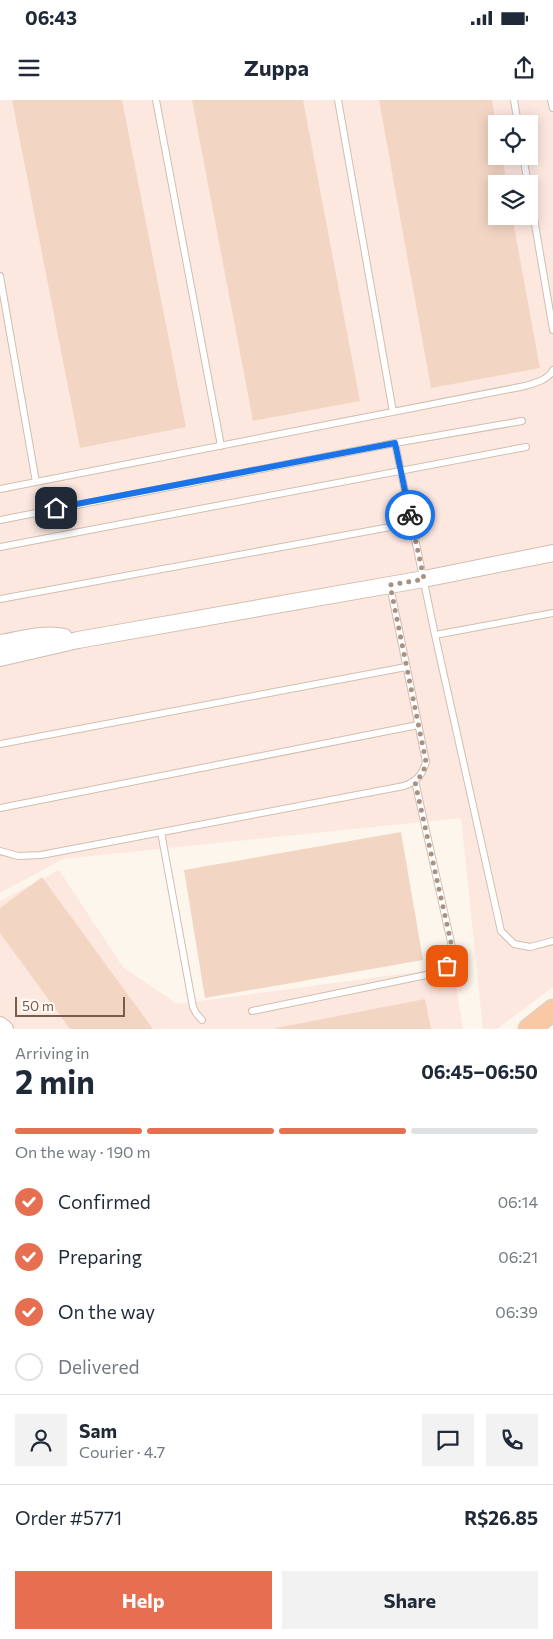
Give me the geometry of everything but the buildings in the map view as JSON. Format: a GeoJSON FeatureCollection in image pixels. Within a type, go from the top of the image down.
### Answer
{"type":"FeatureCollection","features":[{"type":"Feature","properties":{"kind":"highway"},"geometry":{"type":"LineString","coordinates":[[529,1029],[553,1010]]}},
{"type":"Feature","properties":{"kind":"street"},"geometry":{"type":"LineString","coordinates":[[0,658],[78,640],[424,579],[553,553]]}},
{"type":"Feature","properties":{"kind":"street"},"geometry":{"type":"LineString","coordinates":[[0,643],[58,635],[78,640]]}},
{"type":"Feature","properties":{"kind":"street"},"geometry":{"type":"LineString","coordinates":[[0,1025],[5,1029]]}},
{"type":"Feature","properties":{"kind":"lane"},"geometry":{"type":"LineString","coordinates":[[156,100],[221,446]]}},
{"type":"Feature","properties":{"kind":"lane"},"geometry":{"type":"LineString","coordinates":[[338,100],[393,412]]}},
{"type":"Feature","properties":{"kind":"lane"},"geometry":{"type":"LineString","coordinates":[[514,100],[516,115]]}},
{"type":"Feature","properties":{"kind":"lane"},"geometry":{"type":"LineString","coordinates":[[552,100],[553,108]]}},
{"type":"Feature","properties":{"kind":"lane"},"geometry":{"type":"LineString","coordinates":[[535,225],[553,330]]}},
{"type":"Feature","properties":{"kind":"lane"},"geometry":{"type":"LineString","coordinates":[[0,276],[36,482]]}},
{"type":"Feature","properties":{"kind":"lane"},"geometry":{"type":"LineString","coordinates":[[0,489],[525,386],[540,381],[552,374],[553,370]]}},
{"type":"Feature","properties":{"kind":"lane"},"geometry":{"type":"LineString","coordinates":[[0,520],[522,420]]}},
{"type":"Feature","properties":{"kind":"lane"},"geometry":{"type":"LineString","coordinates":[[395,443],[435,635],[501,931],[514,944],[530,947],[553,941]]}},
{"type":"Feature","properties":{"kind":"lane"},"geometry":{"type":"LineString","coordinates":[[0,547],[526,446]]}},
{"type":"Feature","properties":{"kind":"lane"},"geometry":{"type":"LineString","coordinates":[[0,599],[412,523]]}},
{"type":"Feature","properties":{"kind":"lane"},"geometry":{"type":"LineString","coordinates":[[0,851],[18,856],[42,855],[404,786],[415,782],[423,773],[426,762],[390,585]]}},
{"type":"Feature","properties":{"kind":"lane"},"geometry":{"type":"LineString","coordinates":[[435,635],[553,613]]}},
{"type":"Feature","properties":{"kind":"lane"},"geometry":{"type":"LineString","coordinates":[[0,744],[406,667]]}},
{"type":"Feature","properties":{"kind":"lane"},"geometry":{"type":"LineString","coordinates":[[0,808],[418,725]]}},
{"type":"Feature","properties":{"kind":"lane"},"geometry":{"type":"LineString","coordinates":[[252,1011],[440,972],[447,966],[452,957],[452,947],[415,782]]}},
{"type":"Feature","properties":{"kind":"lane"},"geometry":{"type":"LineString","coordinates":[[162,832],[193,1007],[202,1020]]}},
{"type":"Feature","properties":{"kind":"shaded area"},"geometry":{"type":"Polygon","coordinates":[[[0,100],[553,100],[553,987],[497,1029],[483,1029],[461,818],[63,859],[0,893],[0,100]]]}},
{"type":"Feature","properties":{"kind":"shaded area"},"geometry":{"type":"Polygon","coordinates":[[[59,870],[123,967],[177,1004],[453,967],[463,1029],[13,1029],[0,1015],[0,901],[59,870]]]}},
{"type":"Feature","properties":{"kind":"way so far"},"geometry":{"type":"LineString","coordinates":[[410,515],[424,579],[390,585],[426,762],[423,773],[415,782],[452,947],[452,957],[447,966]]}},
{"type":"Feature","properties":{"kind":"route"},"geometry":{"type":"LineString","coordinates":[[56,508],[395,443],[410,515]]}}]}
